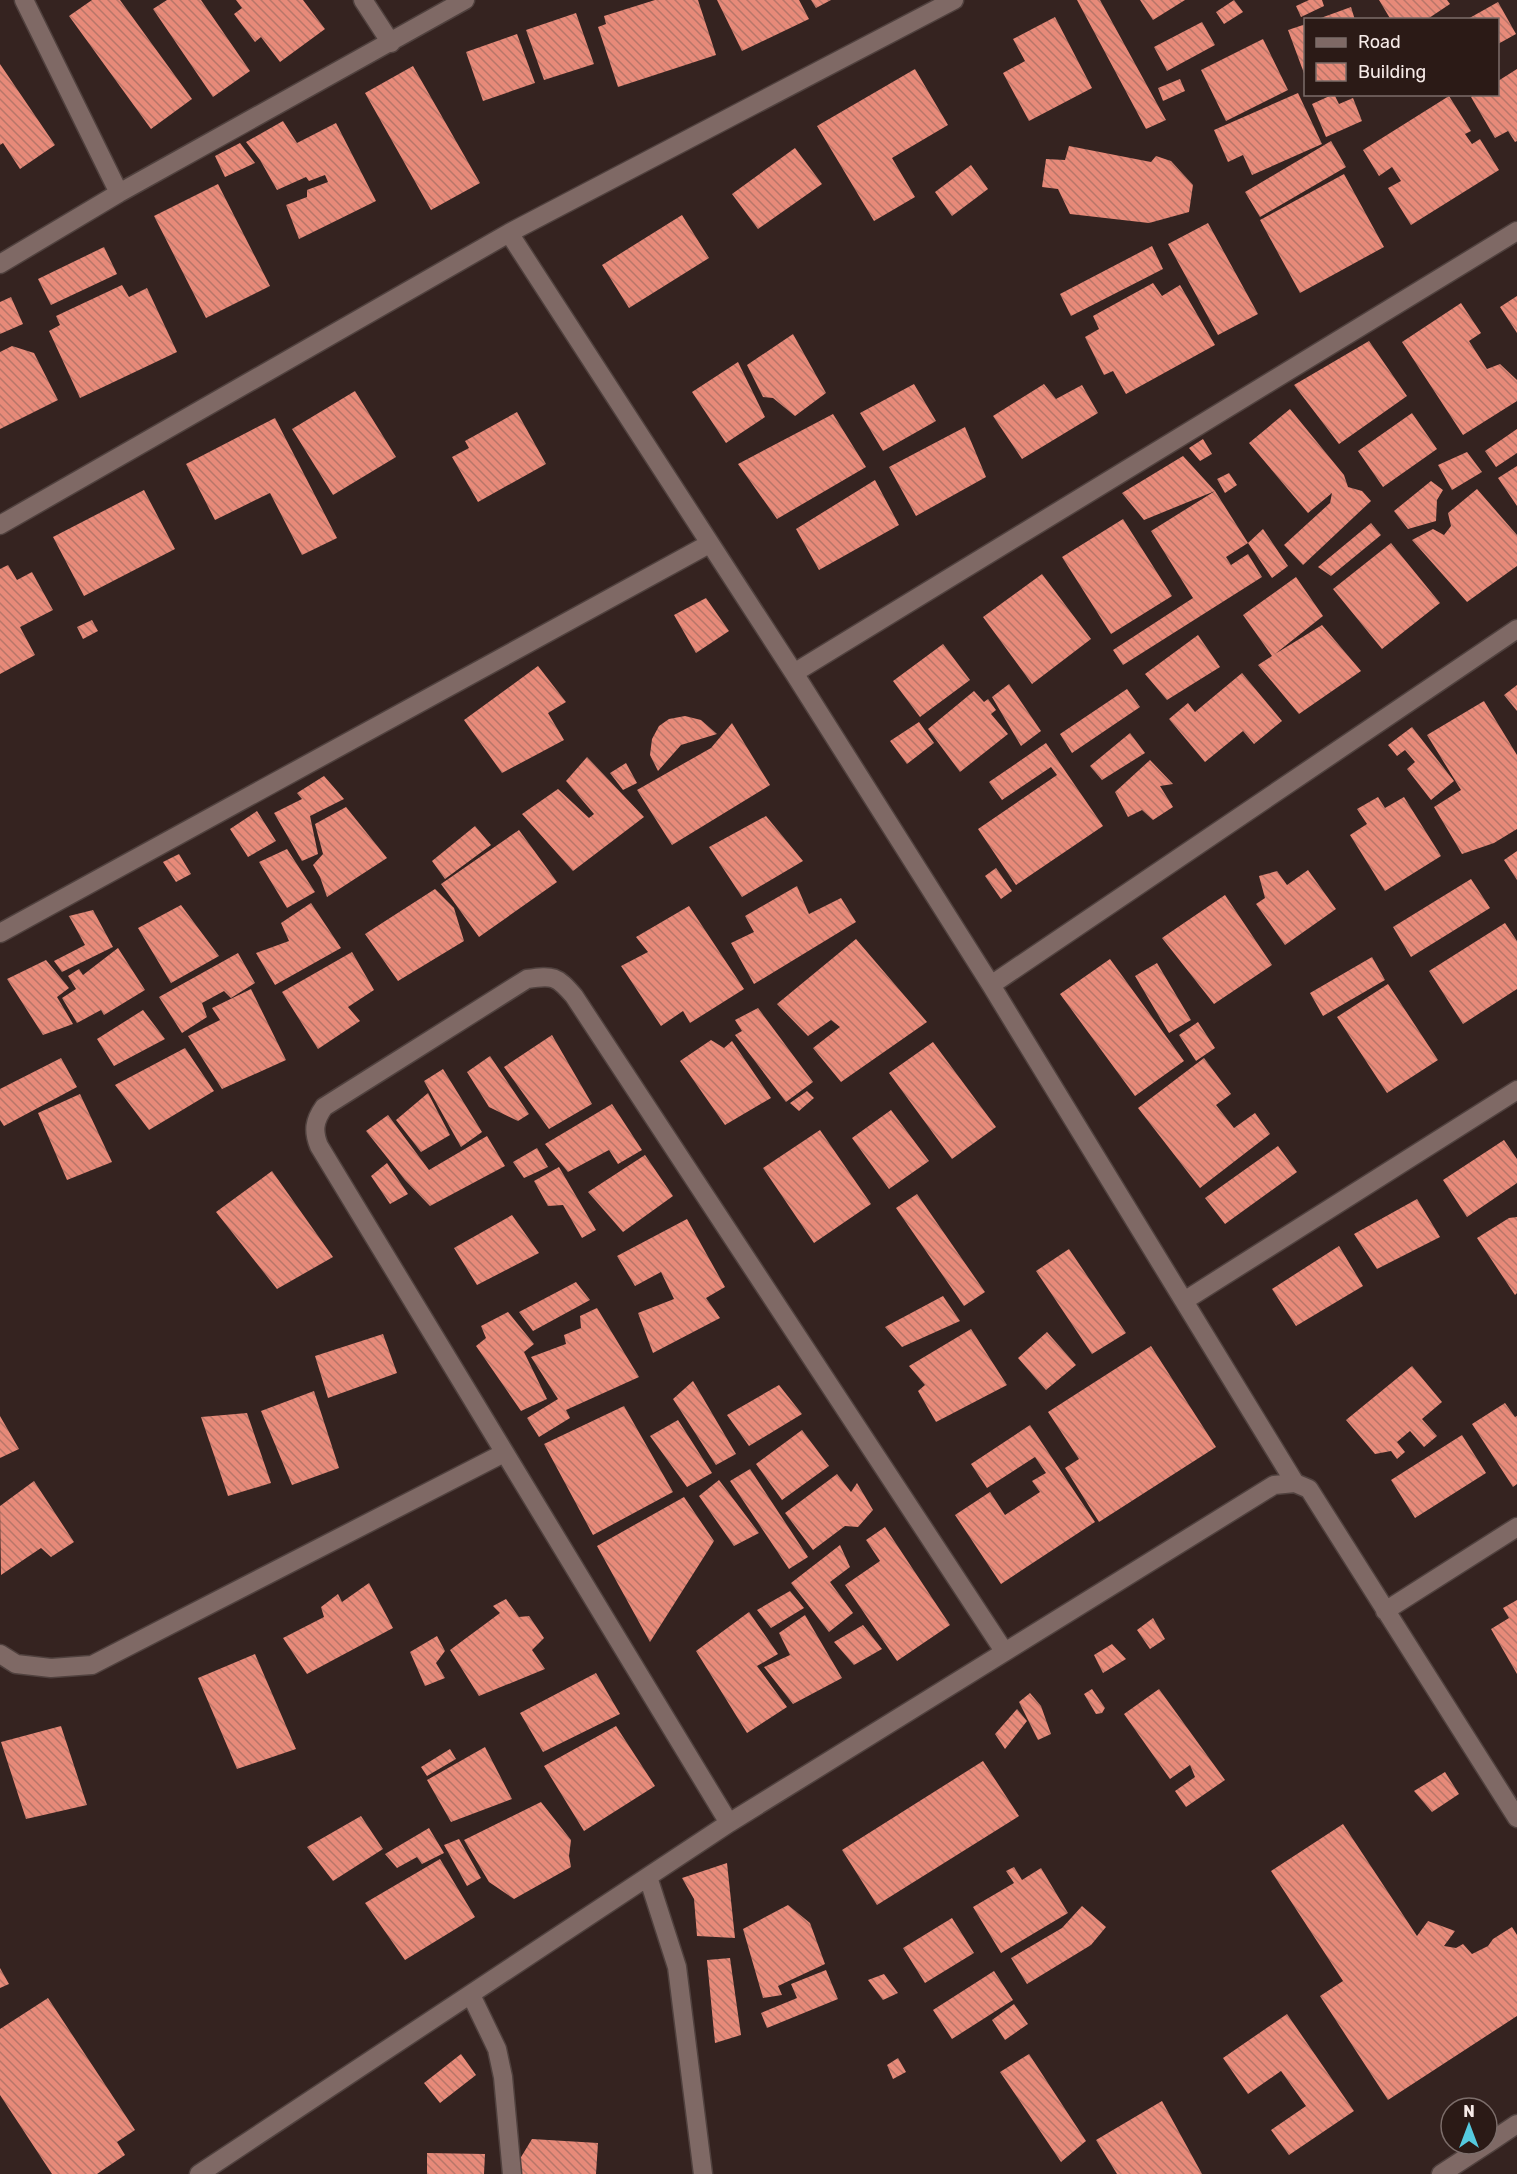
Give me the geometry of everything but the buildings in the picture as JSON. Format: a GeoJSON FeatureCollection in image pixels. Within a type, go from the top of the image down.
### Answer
{"type":"FeatureCollection","features":[{"type":"Feature","properties":{"kind":"street"},"geometry":{"type":"LineString","coordinates":[[24,0],[119,194]]}},
{"type":"Feature","properties":{"kind":"street"},"geometry":{"type":"LineString","coordinates":[[363,0],[391,43]]}},
{"type":"Feature","properties":{"kind":"street"},"geometry":{"type":"LineString","coordinates":[[0,264],[119,194],[465,0]]}},
{"type":"Feature","properties":{"kind":"street"},"geometry":{"type":"LineString","coordinates":[[0,525],[509,233],[954,0]]}},
{"type":"Feature","properties":{"kind":"street"},"geometry":{"type":"LineString","coordinates":[[794,673],[1517,231]]}},
{"type":"Feature","properties":{"kind":"street"},"geometry":{"type":"LineString","coordinates":[[509,233],[794,673],[991,984],[1295,1483]]}},
{"type":"Feature","properties":{"kind":"street"},"geometry":{"type":"LineString","coordinates":[[0,933],[709,544]]}},
{"type":"Feature","properties":{"kind":"street"},"geometry":{"type":"LineString","coordinates":[[991,984],[1517,629]]}},
{"type":"Feature","properties":{"kind":"street"},"geometry":{"type":"LineString","coordinates":[[729,1823],[504,1453],[315,1135],[316,1118],[324,1107],[527,979],[547,976],[562,982],[574,996],[1004,1651]]}},
{"type":"Feature","properties":{"kind":"street"},"geometry":{"type":"LineString","coordinates":[[1184,1301],[1517,1090]]}},
{"type":"Feature","properties":{"kind":"street"},"geometry":{"type":"LineString","coordinates":[[0,1654],[16,1664],[51,1668],[92,1665],[504,1453]]}},
{"type":"Feature","properties":{"kind":"street"},"geometry":{"type":"LineString","coordinates":[[199,2174],[729,1823],[1274,1485],[1295,1483],[1309,1489],[1517,1818]]}},
{"type":"Feature","properties":{"kind":"street"},"geometry":{"type":"LineString","coordinates":[[1385,1611],[1517,1527]]}},
{"type":"Feature","properties":{"kind":"street"},"geometry":{"type":"LineString","coordinates":[[648,1877],[677,1967],[703,2174]]}},
{"type":"Feature","properties":{"kind":"street"},"geometry":{"type":"LineString","coordinates":[[471,1995],[497,2049],[503,2077],[512,2174]]}},
{"type":"Feature","properties":{"kind":"street"},"geometry":{"type":"LineString","coordinates":[[1499,2136],[1517,2124]]}},
{"type":"Feature","properties":{"kind":"street"},"geometry":{"type":"LineString","coordinates":[[1441,2174],[1469,2156]]}}]}
